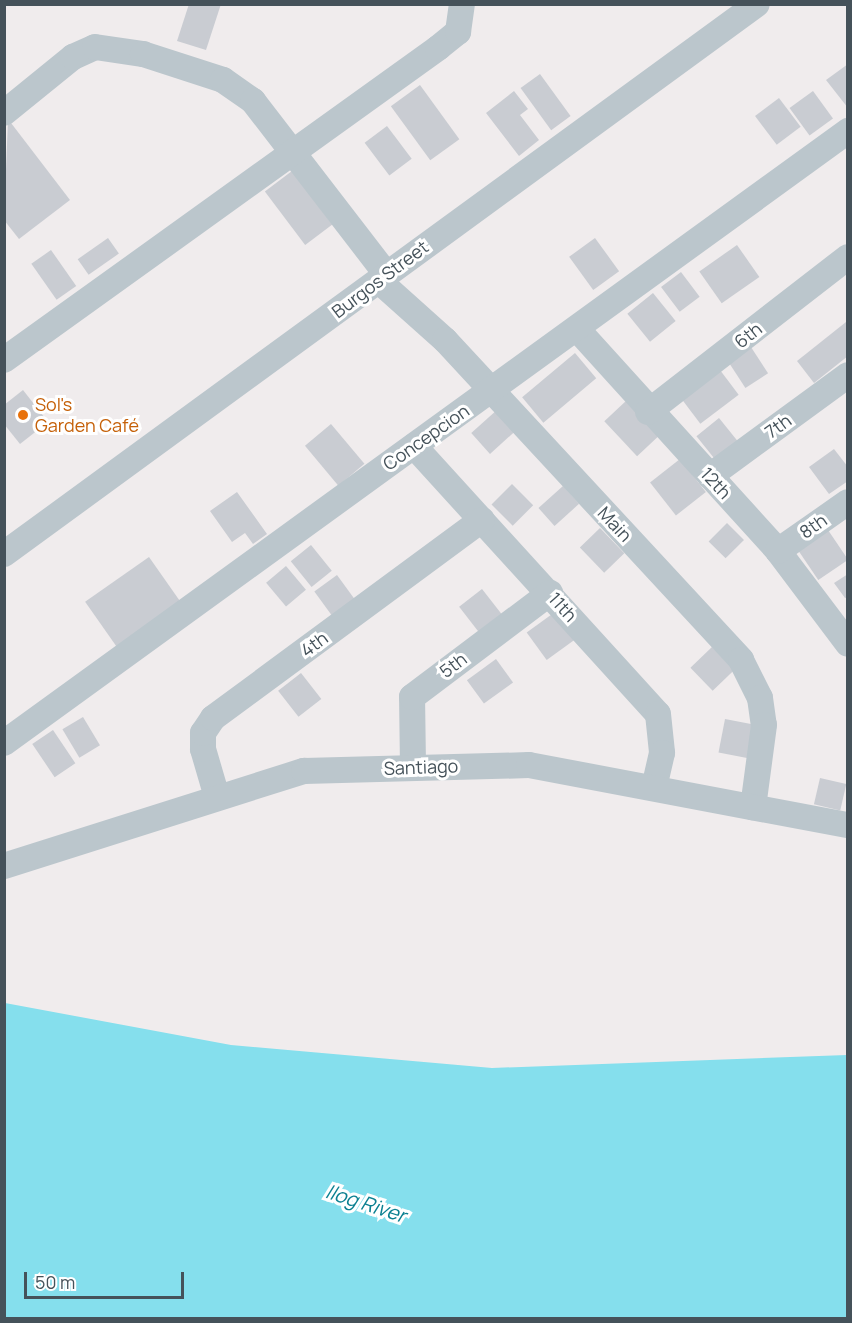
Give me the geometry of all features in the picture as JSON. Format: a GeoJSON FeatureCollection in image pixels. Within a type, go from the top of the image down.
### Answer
{"type":"FeatureCollection","features":[{"type":"Feature","properties":{"kind":"street"},"geometry":{"type":"LineString","coordinates":[[4,360],[291,150],[458,33],[462,4]]}},
{"type":"Feature","properties":{"kind":"street","name":"Burgos Street"},"geometry":{"type":"LineString","coordinates":[[4,554],[757,4]]}},
{"type":"Feature","properties":{"kind":"street","name":"Main"},"geometry":{"type":"LineString","coordinates":[[4,113],[74,57],[95,47],[124,51],[223,80],[253,101],[383,277],[741,660],[760,698],[764,724],[753,807]]}},
{"type":"Feature","properties":{"kind":"street","name":"Concepcion"},"geometry":{"type":"LineString","coordinates":[[4,743],[848,131]]}},
{"type":"Feature","properties":{"kind":"street","name":"6th"},"geometry":{"type":"LineString","coordinates":[[648,412],[848,257]]}},
{"type":"Feature","properties":{"kind":"street","name":"12th"},"geometry":{"type":"LineString","coordinates":[[577,329],[648,412],[778,551],[848,644]]}},
{"type":"Feature","properties":{"kind":"street","name":"7th"},"geometry":{"type":"LineString","coordinates":[[710,476],[848,375]]}},
{"type":"Feature","properties":{"kind":"street","name":"11th"},"geometry":{"type":"LineString","coordinates":[[414,446],[550,592],[658,714],[662,753],[654,788]]}},
{"type":"Feature","properties":{"kind":"street","name":"8th"},"geometry":{"type":"LineString","coordinates":[[778,551],[848,502]]}},
{"type":"Feature","properties":{"kind":"street","name":"4th"},"geometry":{"type":"LineString","coordinates":[[217,797],[202,749],[203,733],[213,718],[482,520]]}},
{"type":"Feature","properties":{"kind":"street","name":"5th"},"geometry":{"type":"LineString","coordinates":[[413,766],[412,697],[550,592]]}},
{"type":"Feature","properties":{"kind":"street","name":"Santiago"},"geometry":{"type":"LineString","coordinates":[[4,866],[304,771],[413,766],[529,765],[848,825]]}},
{"type":"Feature","properties":{"kind":"water","name":"Ilog River"},"geometry":{"type":"Polygon","coordinates":[[[5,1003],[231,1045],[492,1068],[847,1055],[847,1318],[5,1318],[5,1003]]]}},
{"type":"Feature","properties":{"kind":"building"},"geometry":{"type":"Polygon","coordinates":[[[189,4],[221,4],[206,50],[177,41],[189,4]]]}},
{"type":"Feature","properties":{"kind":"building"},"geometry":{"type":"Polygon","coordinates":[[[848,64],[848,108],[826,80],[848,64]]]}},
{"type":"Feature","properties":{"kind":"building"},"geometry":{"type":"Polygon","coordinates":[[[540,74],[571,116],[551,130],[521,88],[540,74]]]}},
{"type":"Feature","properties":{"kind":"building"},"geometry":{"type":"Polygon","coordinates":[[[420,85],[459,139],[430,160],[391,106],[420,85]]]}},
{"type":"Feature","properties":{"kind":"building"},"geometry":{"type":"Polygon","coordinates":[[[514,91],[528,109],[520,115],[539,140],[519,156],[486,113],[514,91]]]}},
{"type":"Feature","properties":{"kind":"building"},"geometry":{"type":"Polygon","coordinates":[[[813,91],[833,119],[810,136],[790,108],[813,91]]]}},
{"type":"Feature","properties":{"kind":"building"},"geometry":{"type":"Polygon","coordinates":[[[779,98],[801,127],[777,145],[755,116],[779,98]]]}},
{"type":"Feature","properties":{"kind":"building"},"geometry":{"type":"Polygon","coordinates":[[[8,119],[70,200],[19,239],[4,220],[8,119]]]}},
{"type":"Feature","properties":{"kind":"building"},"geometry":{"type":"Polygon","coordinates":[[[387,126],[412,159],[389,176],[365,143],[387,126]]]}},
{"type":"Feature","properties":{"kind":"building"},"geometry":{"type":"Polygon","coordinates":[[[292,171],[332,225],[305,245],[265,191],[292,171]]]}},
{"type":"Feature","properties":{"kind":"building"},"geometry":{"type":"Polygon","coordinates":[[[108,238],[119,254],[89,275],[78,259],[108,238]]]}},
{"type":"Feature","properties":{"kind":"building"},"geometry":{"type":"Polygon","coordinates":[[[595,238],[619,271],[593,290],[569,257],[595,238]]]}},
{"type":"Feature","properties":{"kind":"building"},"geometry":{"type":"Polygon","coordinates":[[[737,245],[759,277],[722,303],[699,271],[737,245]]]}},
{"type":"Feature","properties":{"kind":"building"},"geometry":{"type":"Polygon","coordinates":[[[51,250],[76,286],[57,300],[31,264],[51,250]]]}},
{"type":"Feature","properties":{"kind":"building"},"geometry":{"type":"Polygon","coordinates":[[[681,272],[700,297],[680,312],[661,287],[681,272]]]}},
{"type":"Feature","properties":{"kind":"building"},"geometry":{"type":"Polygon","coordinates":[[[653,293],[676,321],[650,342],[627,314],[653,293]]]}},
{"type":"Feature","properties":{"kind":"building"},"geometry":{"type":"Polygon","coordinates":[[[846,322],[848,356],[814,383],[797,361],[846,322]]]}},
{"type":"Feature","properties":{"kind":"building"},"geometry":{"type":"Polygon","coordinates":[[[749,344],[768,373],[745,388],[726,359],[749,344]]]}},
{"type":"Feature","properties":{"kind":"building"},"geometry":{"type":"Polygon","coordinates":[[[575,353],[596,378],[543,423],[522,397],[575,353]]]}},
{"type":"Feature","properties":{"kind":"building"},"geometry":{"type":"Polygon","coordinates":[[[720,370],[739,395],[700,424],[682,399],[720,370]]]}},
{"type":"Feature","properties":{"kind":"building"},"geometry":{"type":"Polygon","coordinates":[[[23,390],[48,422],[20,444],[4,424],[4,405],[23,390]]]}},
{"type":"Feature","properties":{"kind":"building"},"geometry":{"type":"Polygon","coordinates":[[[627,400],[660,435],[637,456],[604,421],[627,400]]]}},
{"type":"Feature","properties":{"kind":"building"},"geometry":{"type":"Polygon","coordinates":[[[498,409],[517,430],[490,454],[471,433],[498,409]]]}},
{"type":"Feature","properties":{"kind":"building"},"geometry":{"type":"Polygon","coordinates":[[[719,418],[740,444],[717,462],[696,436],[719,418]]]}},
{"type":"Feature","properties":{"kind":"building"},"geometry":{"type":"Polygon","coordinates":[[[331,424],[364,464],[338,486],[305,446],[331,424]]]}},
{"type":"Feature","properties":{"kind":"building"},"geometry":{"type":"Polygon","coordinates":[[[834,449],[848,467],[848,481],[829,494],[809,467],[834,449]]]}},
{"type":"Feature","properties":{"kind":"building"},"geometry":{"type":"Polygon","coordinates":[[[680,459],[706,492],[676,515],[650,482],[680,459]]]}},
{"type":"Feature","properties":{"kind":"building"},"geometry":{"type":"Polygon","coordinates":[[[512,484],[533,505],[513,526],[491,505],[512,484]]]}},
{"type":"Feature","properties":{"kind":"building"},"geometry":{"type":"Polygon","coordinates":[[[563,486],[579,504],[555,526],[538,508],[563,486]]]}},
{"type":"Feature","properties":{"kind":"building"},"geometry":{"type":"Polygon","coordinates":[[[237,492],[267,534],[253,544],[245,533],[232,542],[210,511],[237,492]]]}},
{"type":"Feature","properties":{"kind":"building"},"geometry":{"type":"Polygon","coordinates":[[[727,523],[744,540],[726,558],[709,541],[727,523]]]}},
{"type":"Feature","properties":{"kind":"building"},"geometry":{"type":"Polygon","coordinates":[[[600,528],[624,553],[604,573],[580,547],[600,528]]]}},
{"type":"Feature","properties":{"kind":"building"},"geometry":{"type":"Polygon","coordinates":[[[828,530],[848,560],[818,580],[798,550],[828,530]]]}},
{"type":"Feature","properties":{"kind":"building"},"geometry":{"type":"Polygon","coordinates":[[[311,545],[332,571],[312,587],[291,561],[311,545]]]}},
{"type":"Feature","properties":{"kind":"building"},"geometry":{"type":"Polygon","coordinates":[[[149,557],[181,603],[117,648],[85,602],[149,557]]]}},
{"type":"Feature","properties":{"kind":"building"},"geometry":{"type":"Polygon","coordinates":[[[286,566],[306,590],[286,606],[266,583],[286,566]]]}},
{"type":"Feature","properties":{"kind":"building"},"geometry":{"type":"Polygon","coordinates":[[[848,574],[848,597],[845,598],[834,583],[848,574]]]}},
{"type":"Feature","properties":{"kind":"building"},"geometry":{"type":"Polygon","coordinates":[[[337,575],[355,600],[333,617],[314,591],[337,575]]]}},
{"type":"Feature","properties":{"kind":"building"},"geometry":{"type":"Polygon","coordinates":[[[482,589],[503,616],[480,634],[459,607],[482,589]]]}},
{"type":"Feature","properties":{"kind":"building"},"geometry":{"type":"Polygon","coordinates":[[[555,612],[575,640],[547,660],[527,633],[555,612]]]}},
{"type":"Feature","properties":{"kind":"building"},"geometry":{"type":"Polygon","coordinates":[[[712,647],[734,670],[713,691],[690,668],[712,647]]]}},
{"type":"Feature","properties":{"kind":"building"},"geometry":{"type":"Polygon","coordinates":[[[496,659],[513,682],[484,704],[467,680],[496,659]]]}},
{"type":"Feature","properties":{"kind":"building"},"geometry":{"type":"Polygon","coordinates":[[[301,673],[321,699],[298,717],[278,691],[301,673]]]}},
{"type":"Feature","properties":{"kind":"building"},"geometry":{"type":"Polygon","coordinates":[[[83,717],[100,745],[79,758],[62,729],[83,717]]]}},
{"type":"Feature","properties":{"kind":"building"},"geometry":{"type":"Polygon","coordinates":[[[725,719],[757,725],[751,759],[719,752],[725,719]]]}},
{"type":"Feature","properties":{"kind":"building"},"geometry":{"type":"Polygon","coordinates":[[[53,730],[75,763],[55,777],[32,744],[53,730]]]}},
{"type":"Feature","properties":{"kind":"building"},"geometry":{"type":"Polygon","coordinates":[[[820,778],[846,784],[840,810],[814,804],[820,778]]]}},
{"type":"Feature","properties":{"kind":"place","name":"Sol's Garden Café"},"geometry":{"type":"Point","coordinates":[23,415]}}]}
